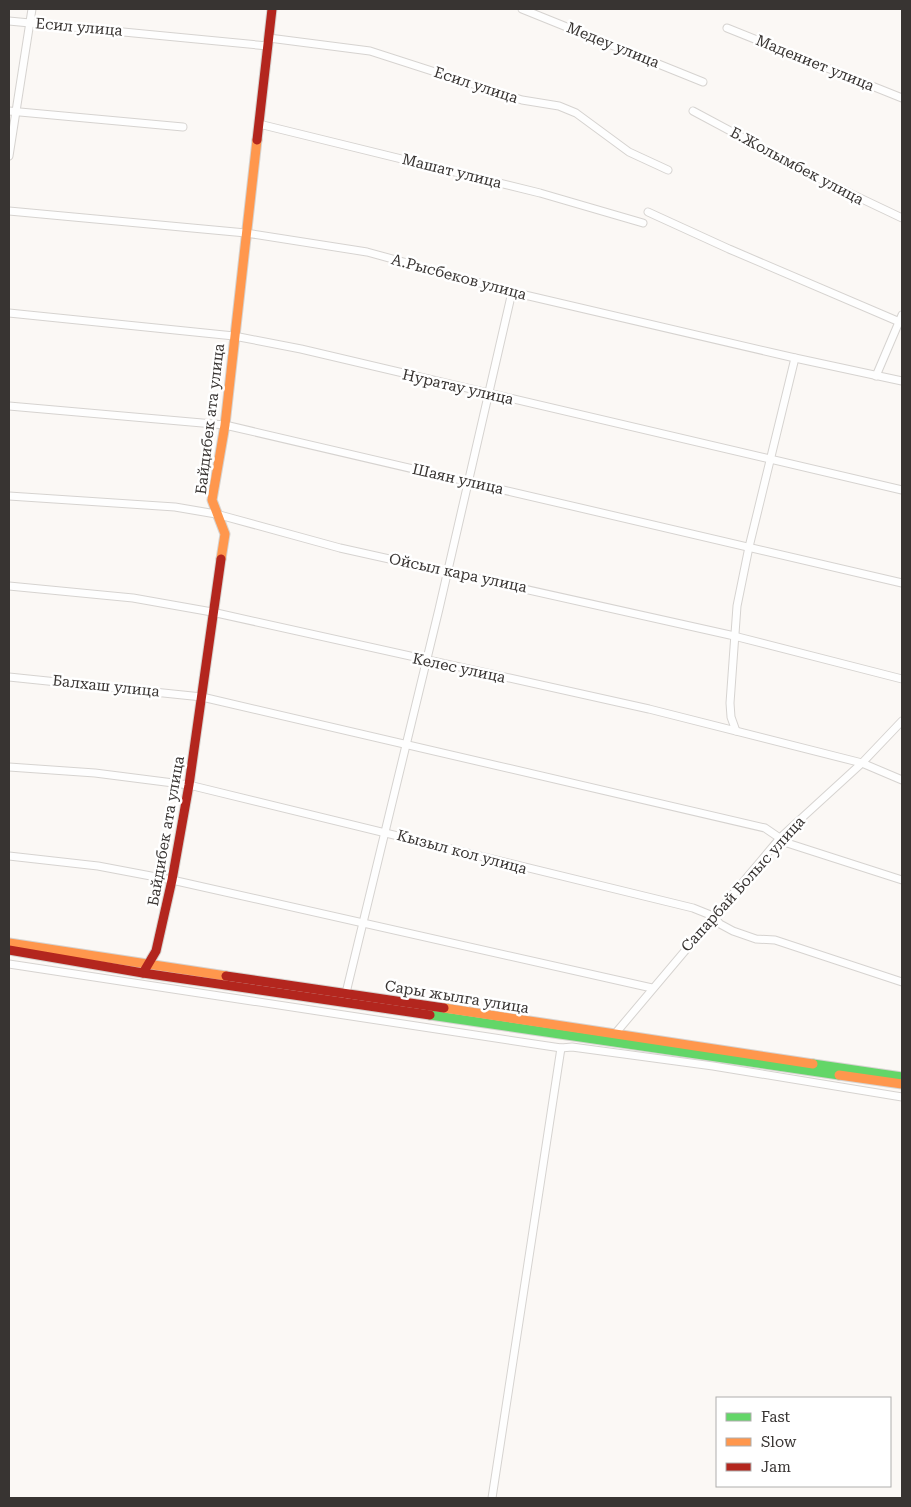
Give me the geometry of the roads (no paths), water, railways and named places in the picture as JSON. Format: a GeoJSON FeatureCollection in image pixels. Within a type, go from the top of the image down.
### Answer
{"type":"FeatureCollection","features":[{"type":"Feature","properties":{"kind":"main road","name":"Байдибек ата улица"},"geometry":{"type":"LineString","coordinates":[[145,968],[156,951],[172,880],[189,784],[212,612],[225,534],[212,500],[225,424],[272,9]]}},
{"type":"Feature","properties":{"kind":"main road","name":"Сары жылга улица"},"geometry":{"type":"LineString","coordinates":[[9,943],[145,968]]}},
{"type":"Feature","properties":{"kind":"main road","name":"Сары жылга улица"},"geometry":{"type":"LineString","coordinates":[[9,950],[145,968],[902,1084]]}},
{"type":"Feature","properties":{"kind":"main road","name":"Сары жылга улица"},"geometry":{"type":"LineString","coordinates":[[344,998],[902,1077]]}},
{"type":"Feature","properties":{"kind":"street"},"geometry":{"type":"LineString","coordinates":[[9,156],[12,112],[32,9]]}},
{"type":"Feature","properties":{"kind":"street","name":"Медеу улица"},"geometry":{"type":"LineString","coordinates":[[522,9],[703,82]]}},
{"type":"Feature","properties":{"kind":"street","name":"Есил улица"},"geometry":{"type":"LineString","coordinates":[[9,21],[370,51],[522,100],[559,106],[576,113],[629,152],[668,170]]}},
{"type":"Feature","properties":{"kind":"street","name":"Мадениет улица"},"geometry":{"type":"LineString","coordinates":[[727,28],[902,98]]}},
{"type":"Feature","properties":{"kind":"street","name":"Б.Жолымбек улица"},"geometry":{"type":"LineString","coordinates":[[693,111],[820,180],[902,218]]}},
{"type":"Feature","properties":{"kind":"street"},"geometry":{"type":"LineString","coordinates":[[12,112],[183,128]]}},
{"type":"Feature","properties":{"kind":"street","name":"Машат улица"},"geometry":{"type":"LineString","coordinates":[[259,124],[540,193],[643,222]]}},
{"type":"Feature","properties":{"kind":"street","name":"А.Рысбеков улица"},"geometry":{"type":"LineString","coordinates":[[9,211],[246,233],[367,252],[512,292],[902,381]]}},
{"type":"Feature","properties":{"kind":"street"},"geometry":{"type":"LineString","coordinates":[[648,212],[764,265],[901,320],[876,376]]}},
{"type":"Feature","properties":{"kind":"street"},"geometry":{"type":"LineString","coordinates":[[344,998],[469,482],[512,292]]}},
{"type":"Feature","properties":{"kind":"street","name":"Нуратау улица"},"geometry":{"type":"LineString","coordinates":[[9,313],[234,336],[301,349],[488,395],[902,490]]}},
{"type":"Feature","properties":{"kind":"street"},"geometry":{"type":"LineString","coordinates":[[736,731],[730,703],[736,612],[748,547],[795,358]]}},
{"type":"Feature","properties":{"kind":"street","name":"Шаян улица"},"geometry":{"type":"LineString","coordinates":[[9,406],[225,424],[902,583]]}},
{"type":"Feature","properties":{"kind":"street","name":"Ойсыл кара улица"},"geometry":{"type":"LineString","coordinates":[[9,496],[174,507],[216,514],[340,548],[448,570],[734,636],[902,679]]}},
{"type":"Feature","properties":{"kind":"street","name":"Келес улица"},"geometry":{"type":"LineString","coordinates":[[9,586],[133,598],[212,612],[425,661],[649,709],[862,763],[902,780]]}},
{"type":"Feature","properties":{"kind":"street","name":"Балхаш улица"},"geometry":{"type":"LineString","coordinates":[[9,677],[202,697],[765,828],[787,843],[902,880]]}},
{"type":"Feature","properties":{"kind":"street","name":"Сапарбай Болыс улица"},"geometry":{"type":"LineString","coordinates":[[614,1035],[781,838],[862,763],[902,721]]}},
{"type":"Feature","properties":{"kind":"street","name":"Кызыл кол улица"},"geometry":{"type":"LineString","coordinates":[[9,767],[95,773],[189,784],[495,861],[693,908],[713,916],[720,924],[748,936],[775,940],[902,982]]}},
{"type":"Feature","properties":{"kind":"street"},"geometry":{"type":"LineString","coordinates":[[9,856],[98,866],[172,880],[652,988]]}},
{"type":"Feature","properties":{"kind":"street"},"geometry":{"type":"LineString","coordinates":[[9,964],[561,1048],[572,1047],[713,1066],[902,1097]]}},
{"type":"Feature","properties":{"kind":"street"},"geometry":{"type":"LineString","coordinates":[[492,1498],[561,1048]]}}]}
